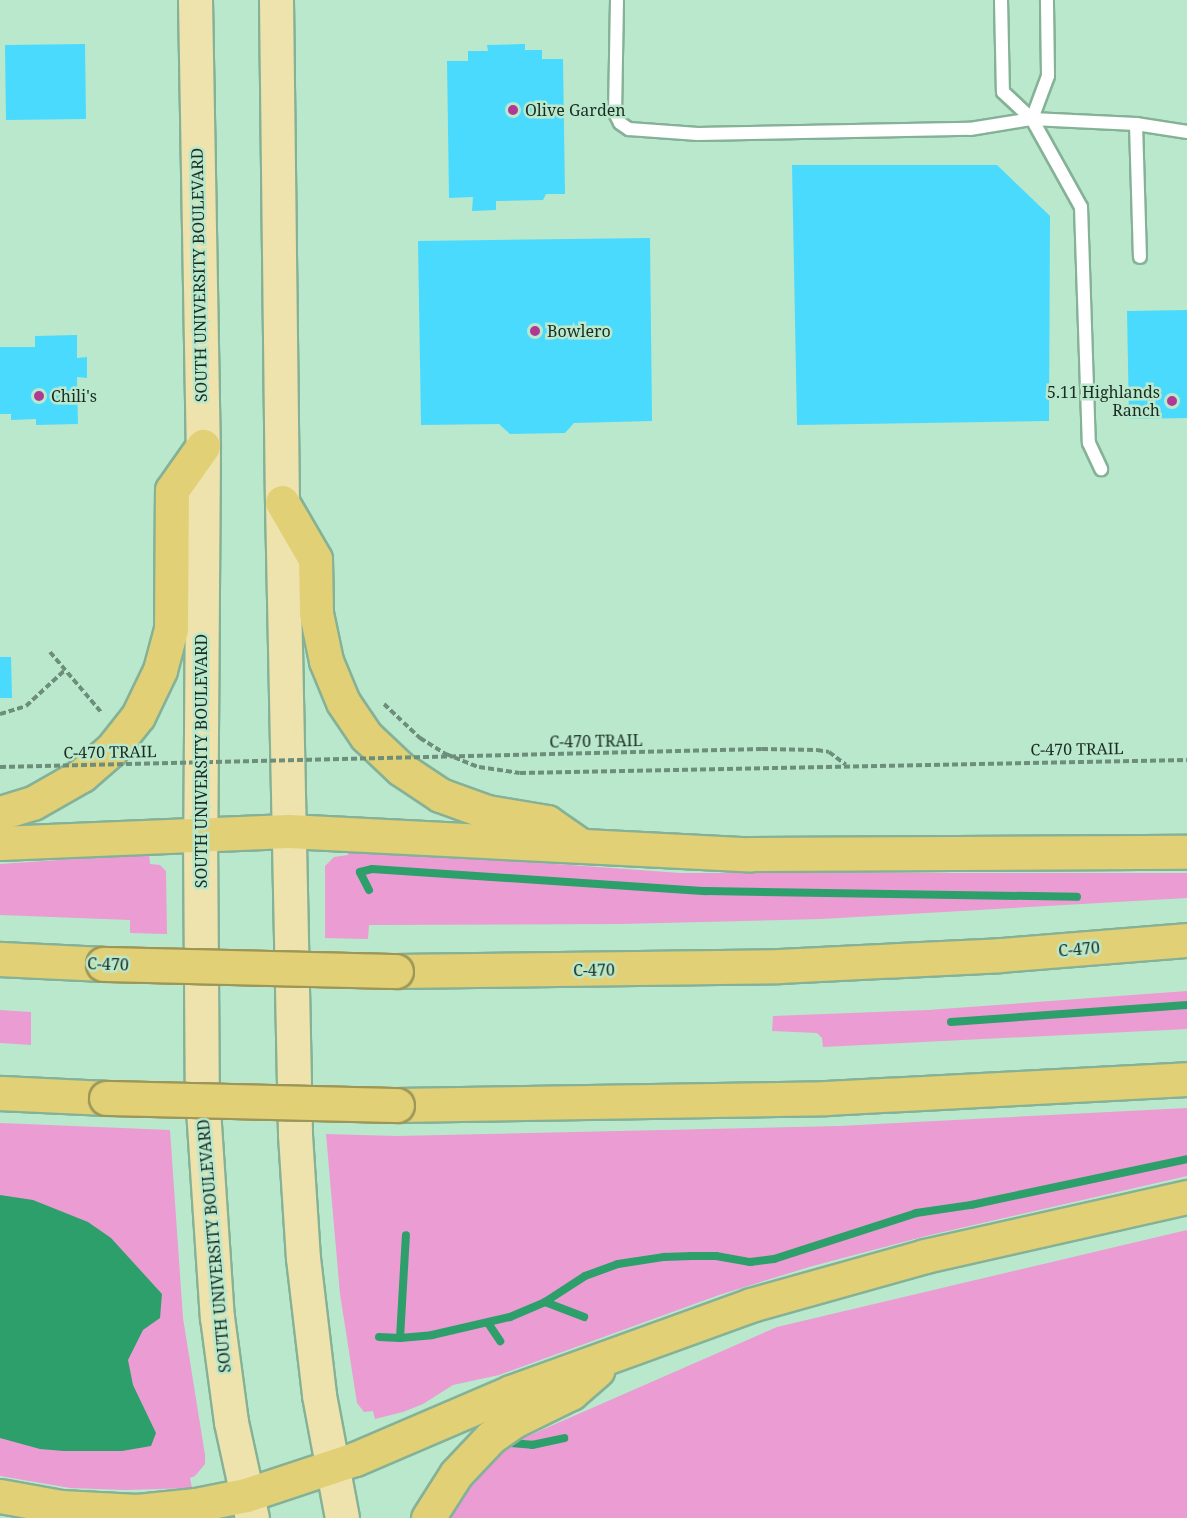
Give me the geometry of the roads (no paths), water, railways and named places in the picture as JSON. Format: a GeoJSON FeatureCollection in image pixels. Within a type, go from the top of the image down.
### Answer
{"type":"FeatureCollection","features":[{"type":"Feature","properties":{"kind":"highway"},"geometry":{"type":"LineString","coordinates":[[0,813],[33,803],[82,775],[119,741],[144,706],[165,657],[171,629],[172,490],[203,446]]}},
{"type":"Feature","properties":{"kind":"highway"},"geometry":{"type":"LineString","coordinates":[[282,502],[315,560],[316,613],[328,667],[343,702],[366,736],[401,769],[440,795],[487,812],[548,822],[581,846]]}},
{"type":"Feature","properties":{"kind":"highway"},"geometry":{"type":"LineString","coordinates":[[0,843],[288,831],[813,855],[1187,852]]}},
{"type":"Feature","properties":{"kind":"highway","name":"C-470"},"geometry":{"type":"LineString","coordinates":[[0,959],[103,964],[396,971],[779,966],[1000,955],[1187,940]]}},
{"type":"Feature","properties":{"kind":"highway"},"geometry":{"type":"LineString","coordinates":[[0,1093],[397,1105],[826,1098],[1187,1079]]}},
{"type":"Feature","properties":{"kind":"highway"},"geometry":{"type":"LineString","coordinates":[[0,1496],[61,1507],[137,1511],[196,1505],[249,1507],[331,1467],[479,1404],[752,1305],[867,1271],[1187,1197]]}},
{"type":"Feature","properties":{"kind":"highway"},"geometry":{"type":"LineString","coordinates":[[428,1518],[456,1474],[491,1437],[514,1421],[571,1393],[616,1353]]}},
{"type":"Feature","properties":{"kind":"main road","name":"SOUTH UNIVERSITY BOULEVARD"},"geometry":{"type":"LineString","coordinates":[[195,0],[203,446],[201,1075],[212,1261],[225,1384],[249,1507]]}},
{"type":"Feature","properties":{"kind":"main road"},"geometry":{"type":"LineString","coordinates":[[276,0],[288,831],[298,1185],[307,1298],[331,1467],[342,1518]]}},
{"type":"Feature","properties":{"kind":"lane"},"geometry":{"type":"LineString","coordinates":[[617,0],[615,113],[620,123],[629,129],[698,134],[959,129],[1032,119],[1136,124],[1187,132]]}},
{"type":"Feature","properties":{"kind":"lane"},"geometry":{"type":"LineString","coordinates":[[1001,0],[1003,92],[1032,119],[1081,207],[1089,442],[1101,469]]}},
{"type":"Feature","properties":{"kind":"lane"},"geometry":{"type":"LineString","coordinates":[[1032,119],[1048,76],[1047,0]]}},
{"type":"Feature","properties":{"kind":"lane"},"geometry":{"type":"LineString","coordinates":[[1136,124],[1140,257]]}},
{"type":"Feature","properties":{"kind":"waterway"},"geometry":{"type":"LineString","coordinates":[[369,890],[360,872],[372,869],[706,891],[1077,897]]}},
{"type":"Feature","properties":{"kind":"waterway"},"geometry":{"type":"LineString","coordinates":[[951,1022],[1187,1005]]}},
{"type":"Feature","properties":{"kind":"waterway"},"geometry":{"type":"LineString","coordinates":[[379,1337],[432,1335],[510,1317],[545,1302],[585,1276],[618,1264],[664,1257],[692,1256],[716,1256],[750,1262],[774,1259],[916,1213],[971,1205],[1187,1159]]}},
{"type":"Feature","properties":{"kind":"waterway"},"geometry":{"type":"LineString","coordinates":[[400,1338],[406,1235]]}},
{"type":"Feature","properties":{"kind":"waterway"},"geometry":{"type":"LineString","coordinates":[[545,1302],[584,1317]]}},
{"type":"Feature","properties":{"kind":"waterway"},"geometry":{"type":"LineString","coordinates":[[488,1323],[500,1341]]}},
{"type":"Feature","properties":{"kind":"waterway"},"geometry":{"type":"LineString","coordinates":[[511,1443],[532,1445],[564,1438]]}},
{"type":"Feature","properties":{"kind":"place","name":"Olive Garden"},"geometry":{"type":"Point","coordinates":[513,110]}},
{"type":"Feature","properties":{"kind":"place","name":"Bowlero"},"geometry":{"type":"Point","coordinates":[535,331]}},
{"type":"Feature","properties":{"kind":"place","name":"Chili's"},"geometry":{"type":"Point","coordinates":[39,396]}},
{"type":"Feature","properties":{"kind":"place","name":"5.11 Highlands Ranch"},"geometry":{"type":"Point","coordinates":[1172,401]}}]}
